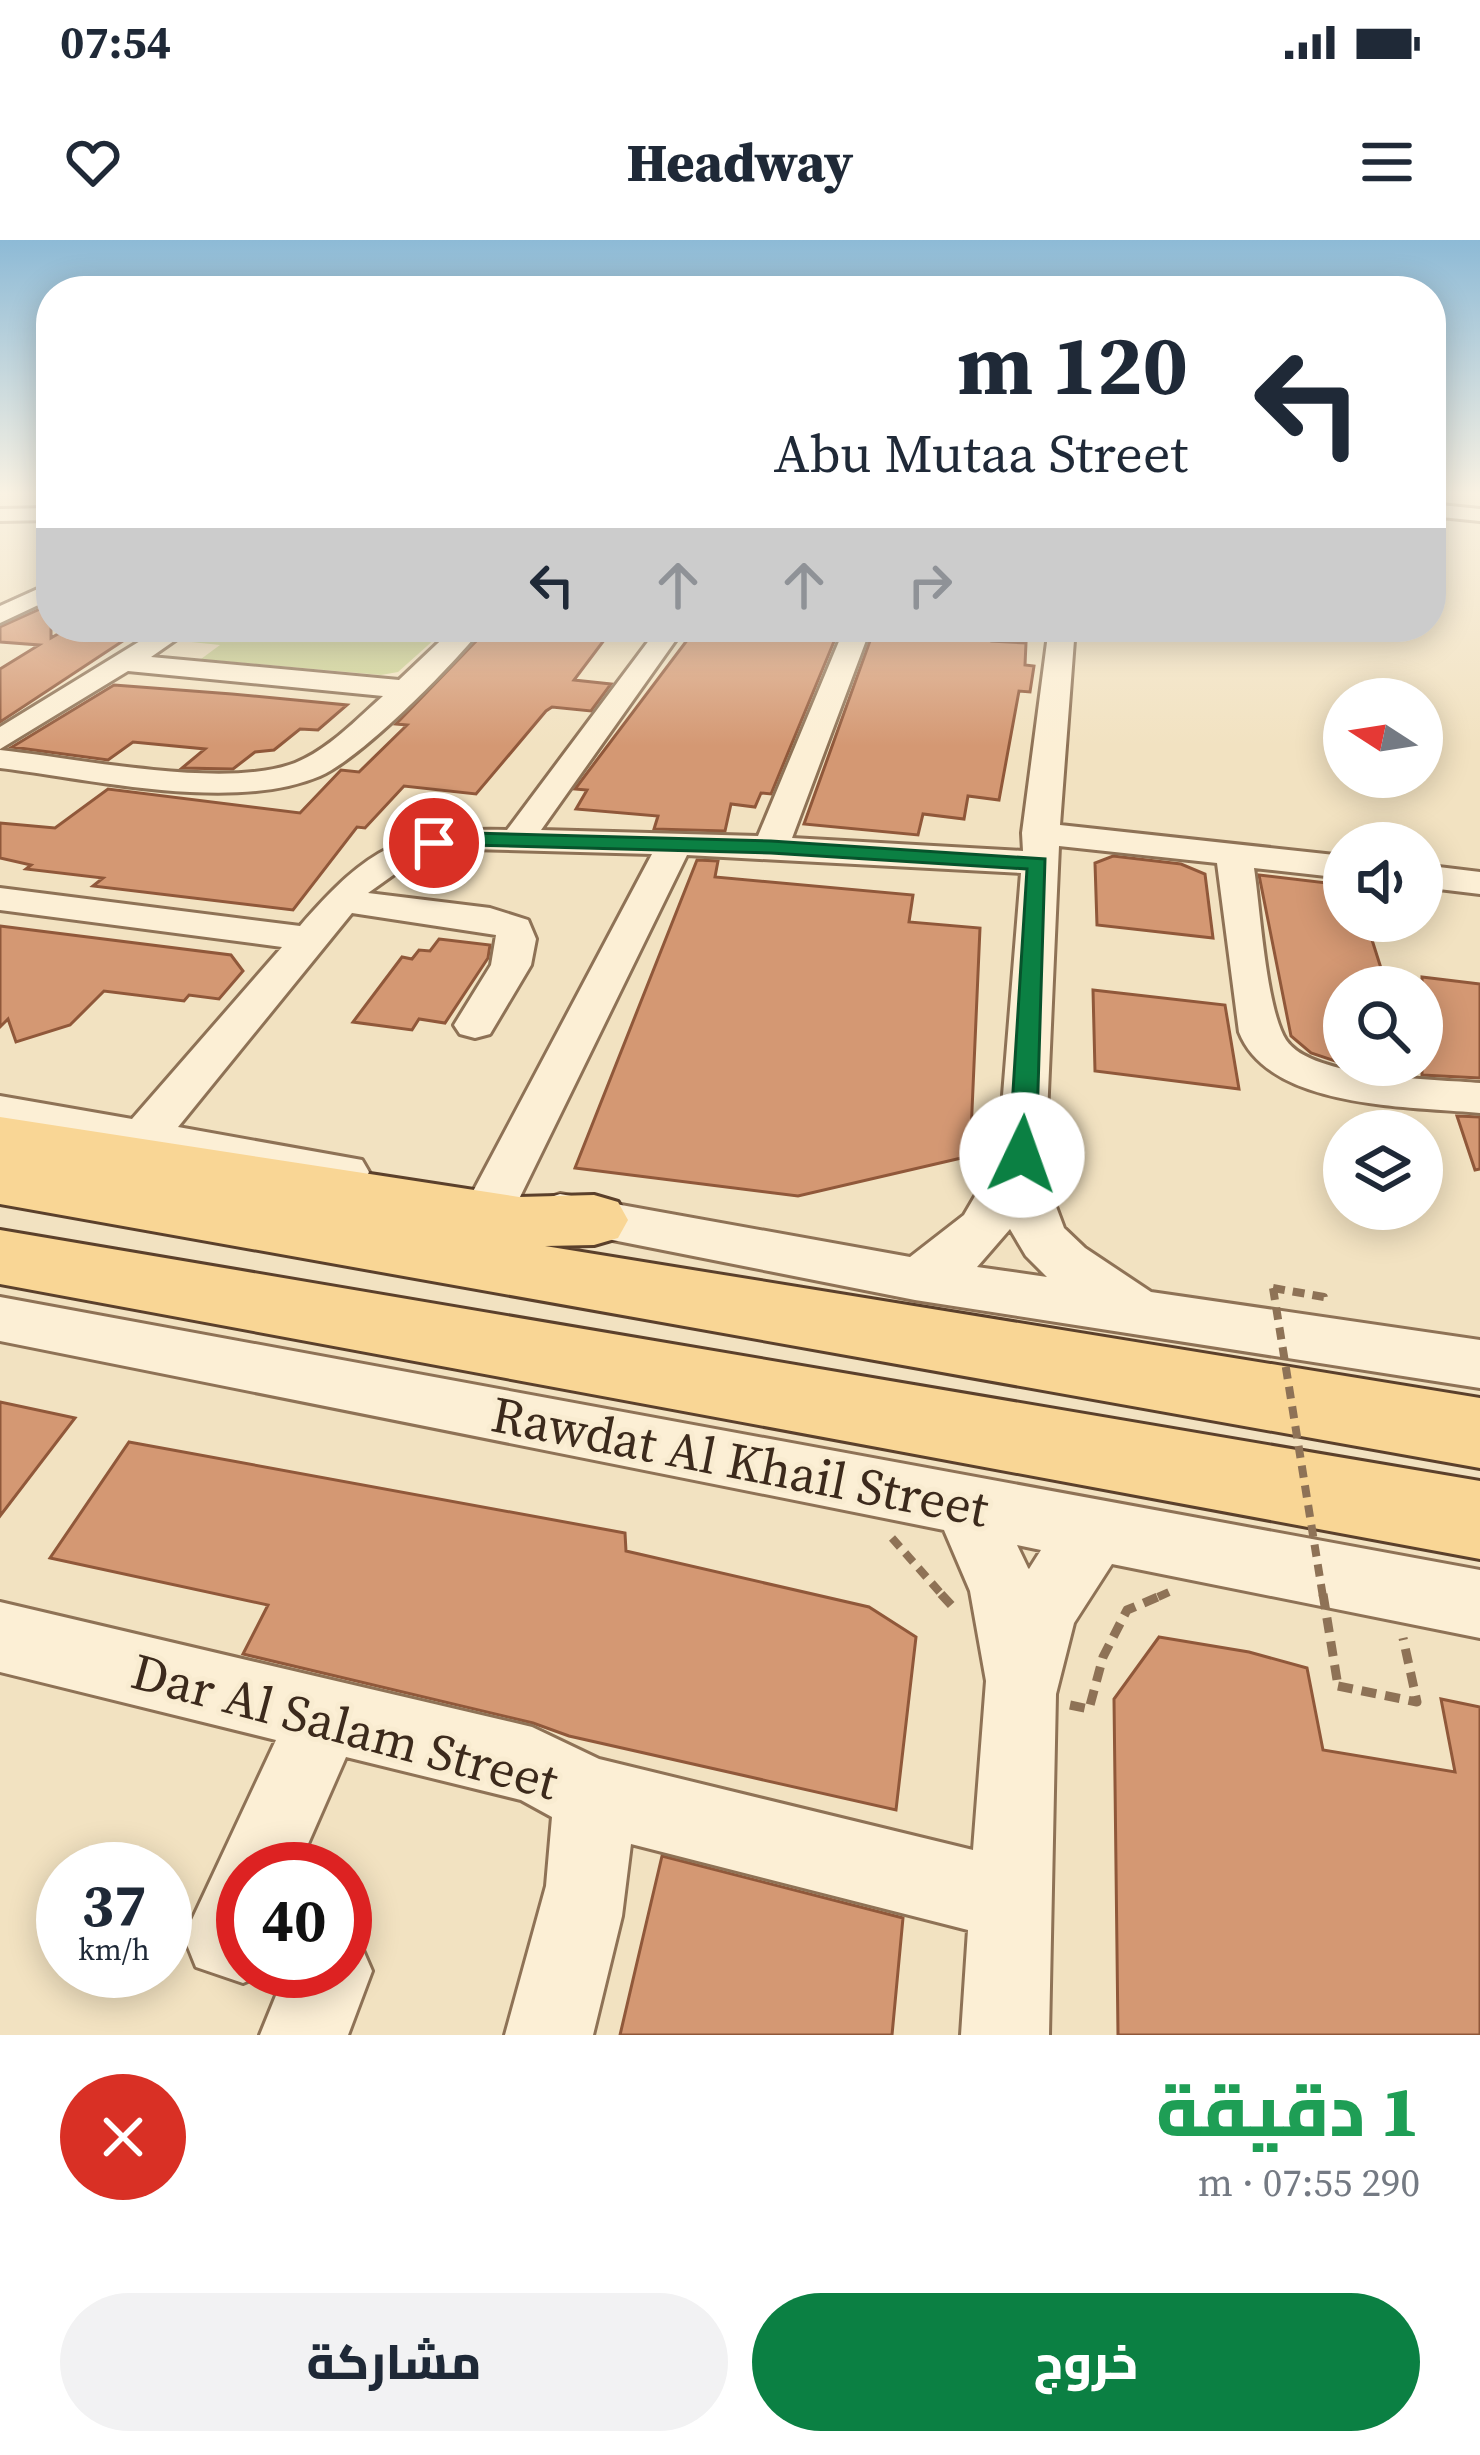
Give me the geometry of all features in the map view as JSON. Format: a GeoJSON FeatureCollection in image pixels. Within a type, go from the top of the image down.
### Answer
{"type":"FeatureCollection","features":[{"type":"Feature","properties":{"kind":"main road"},"geometry":{"type":"LineString","coordinates":[[0,1139],[519,1222],[594,1220]]}},
{"type":"Feature","properties":{"kind":"main road"},"geometry":{"type":"LineString","coordinates":[[0,1181],[1480,1433]]}},
{"type":"Feature","properties":{"kind":"main road","name":"Rawdat Al Khail Street"},"geometry":{"type":"LineString","coordinates":[[0,1257],[1480,1520]]}},
{"type":"Feature","properties":{"kind":"street"},"geometry":{"type":"LineString","coordinates":[[0,616],[36,598]]}},
{"type":"Feature","properties":{"kind":"street"},"geometry":{"type":"LineString","coordinates":[[0,740],[157,642]]}},
{"type":"Feature","properties":{"kind":"street"},"geometry":{"type":"LineString","coordinates":[[0,759],[248,784],[271,781],[325,759],[454,642]]}},
{"type":"Feature","properties":{"kind":"street"},"geometry":{"type":"LineString","coordinates":[[517,841],[661,642]]}},
{"type":"Feature","properties":{"kind":"street"},"geometry":{"type":"LineString","coordinates":[[771,847],[852,642]]}},
{"type":"Feature","properties":{"kind":"street"},"geometry":{"type":"LineString","coordinates":[[1060,642],[1039,848],[1022,1155],[1030,1213],[1045,1241],[1062,1259],[1149,1315]]}},
{"type":"Feature","properties":{"kind":"street"},"geometry":{"type":"LineString","coordinates":[[124,663],[402,689]]}},
{"type":"Feature","properties":{"kind":"street"},"geometry":{"type":"LineString","coordinates":[[146,1134],[342,901],[380,863],[407,849],[470,839],[1039,848],[1234,854],[1323,865]]}},
{"type":"Feature","properties":{"kind":"street"},"geometry":{"type":"LineString","coordinates":[[493,1201],[674,845]]}},
{"type":"Feature","properties":{"kind":"street"},"geometry":{"type":"LineString","coordinates":[[1234,854],[1257,1013],[1266,1046],[1281,1062],[1301,1073],[1334,1080],[1480,1098]]}},
{"type":"Feature","properties":{"kind":"street"},"geometry":{"type":"LineString","coordinates":[[1443,879],[1480,883]]}},
{"type":"Feature","properties":{"kind":"street"},"geometry":{"type":"LineString","coordinates":[[0,899],[310,939]]}},
{"type":"Feature","properties":{"kind":"street"},"geometry":{"type":"LineString","coordinates":[[342,901],[490,919],[514,928],[518,938],[515,954],[475,1024]]}},
{"type":"Feature","properties":{"kind":"street"},"geometry":{"type":"LineString","coordinates":[[0,1112],[146,1134],[915,1279],[1480,1364]]}},
{"type":"Feature","properties":{"kind":"street"},"geometry":{"type":"LineString","coordinates":[[915,1279],[954,1260],[978,1238],[998,1210],[1022,1155]]}},
{"type":"Feature","properties":{"kind":"street","name":"Rawdat Al Khail Street"},"geometry":{"type":"LineString","coordinates":[[0,1319],[1480,1604]]}},
{"type":"Feature","properties":{"kind":"street"},"geometry":{"type":"LineString","coordinates":[[965,1504],[1004,1591],[1020,1694]]}},
{"type":"Feature","properties":{"kind":"street"},"geometry":{"type":"LineString","coordinates":[[1005,2035],[1020,1694],[1029,1642],[1046,1598],[1070,1561],[1100,1530]]}},
{"type":"Feature","properties":{"kind":"street","name":"Dar Al Salam Street"},"geometry":{"type":"LineString","coordinates":[[0,1637],[532,1765],[590,1795],[588,1883],[549,2035]]}},
{"type":"Feature","properties":{"kind":"street"},"geometry":{"type":"LineString","coordinates":[[268,1842],[326,1716]]}},
{"type":"Feature","properties":{"kind":"street"},"geometry":{"type":"LineString","coordinates":[[590,1795],[1011,1900]]}},
{"type":"Feature","properties":{"kind":"street"},"geometry":{"type":"LineString","coordinates":[[304,2035],[318,1998]]}},
{"type":"Feature","properties":{"kind":"path"},"geometry":{"type":"LineString","coordinates":[[1324,1297],[1274,1288],[1338,1686],[1417,1702],[1392,1586]]}},
{"type":"Feature","properties":{"kind":"path"},"geometry":{"type":"LineString","coordinates":[[836,1478],[953,1604],[957,1623]]}},
{"type":"Feature","properties":{"kind":"path"},"geometry":{"type":"LineString","coordinates":[[1020,1694],[1089,1709],[1102,1657],[1127,1610],[1176,1589]]}},
{"type":"Feature","properties":{"kind":"green space"},"geometry":{"type":"Polygon","coordinates":[[[191,642],[432,642],[398,672],[381,675],[201,659],[220,645],[191,642]]]}},
{"type":"Feature","properties":{"kind":"building"},"geometry":{"type":"Polygon","coordinates":[[[36,611],[36,642],[121,642],[0,722],[0,669],[39,645],[0,642],[0,627],[36,611]]]}},
{"type":"Feature","properties":{"kind":"building"},"geometry":{"type":"Polygon","coordinates":[[[475,642],[603,642],[574,680],[611,684],[591,711],[552,707],[546,711],[476,794],[404,786],[365,828],[357,827],[293,910],[93,886],[103,878],[26,869],[31,865],[0,858],[0,823],[55,828],[108,789],[300,813],[341,770],[359,772],[407,725],[396,724],[475,642]]]}},
{"type":"Feature","properties":{"kind":"building"},"geometry":{"type":"Polygon","coordinates":[[[686,642],[834,642],[771,794],[761,793],[755,807],[731,804],[725,831],[654,829],[658,816],[576,809],[587,790],[575,789],[686,642]]]}},
{"type":"Feature","properties":{"kind":"building"},"geometry":{"type":"Polygon","coordinates":[[[870,642],[1026,643],[1025,665],[1034,666],[1030,692],[1019,691],[999,800],[968,796],[964,819],[923,814],[918,835],[804,824],[870,642]]]}},
{"type":"Feature","properties":{"kind":"building"},"geometry":{"type":"Polygon","coordinates":[[[114,685],[347,705],[318,730],[300,729],[274,750],[255,752],[233,769],[182,768],[205,749],[133,742],[108,760],[12,747],[114,685]]]}},
{"type":"Feature","properties":{"kind":"building"},"geometry":{"type":"Polygon","coordinates":[[[1113,856],[1181,864],[1205,874],[1213,938],[1097,925],[1095,863],[1113,856]]]}},
{"type":"Feature","properties":{"kind":"building"},"geometry":{"type":"Polygon","coordinates":[[[697,860],[718,861],[715,877],[913,895],[909,922],[980,928],[970,1156],[798,1196],[575,1168],[697,860]]]}},
{"type":"Feature","properties":{"kind":"building"},"geometry":{"type":"Polygon","coordinates":[[[1259,875],[1323,883],[1323,942],[1373,942],[1380,966],[1323,966],[1323,1057],[1291,1036],[1259,875]]]}},
{"type":"Feature","properties":{"kind":"building"},"geometry":{"type":"Polygon","coordinates":[[[0,926],[231,955],[243,971],[219,999],[189,995],[184,1001],[104,991],[70,1025],[16,1042],[8,1019],[0,1027],[0,926]]]}},
{"type":"Feature","properties":{"kind":"building"},"geometry":{"type":"Polygon","coordinates":[[[439,939],[490,945],[488,958],[445,1023],[419,1019],[412,1030],[353,1022],[402,957],[412,959],[419,950],[430,951],[439,939]]]}},
{"type":"Feature","properties":{"kind":"building"},"geometry":{"type":"Polygon","coordinates":[[[1443,980],[1480,984],[1480,1078],[1443,1076],[1443,980]]]}},
{"type":"Feature","properties":{"kind":"building"},"geometry":{"type":"Polygon","coordinates":[[[1093,990],[1225,1005],[1239,1089],[1095,1071],[1093,990]]]}},
{"type":"Feature","properties":{"kind":"building"},"geometry":{"type":"Polygon","coordinates":[[[1457,1116],[1480,1117],[1480,1169],[1475,1170],[1457,1116]]]}},
{"type":"Feature","properties":{"kind":"building"},"geometry":{"type":"Polygon","coordinates":[[[0,1402],[75,1418],[0,1516],[0,1402]]]}},
{"type":"Feature","properties":{"kind":"building"},"geometry":{"type":"Polygon","coordinates":[[[129,1442],[625,1533],[626,1551],[869,1607],[916,1637],[896,1810],[569,1736],[533,1723],[243,1654],[268,1605],[50,1558],[129,1442]]]}},
{"type":"Feature","properties":{"kind":"building"},"geometry":{"type":"Polygon","coordinates":[[[1159,1637],[1249,1652],[1307,1668],[1323,1750],[1455,1772],[1441,1699],[1480,1707],[1480,2035],[1118,2035],[1114,1699],[1159,1637]]]}},
{"type":"Feature","properties":{"kind":"building"},"geometry":{"type":"Polygon","coordinates":[[[662,1856],[903,1918],[892,2035],[620,2035],[662,1856]]]}},
{"type":"Feature","properties":{"kind":"route"},"geometry":{"type":"LineString","coordinates":[[434,843],[470,839],[771,847],[1038,863],[1022,1155]]}}]}
